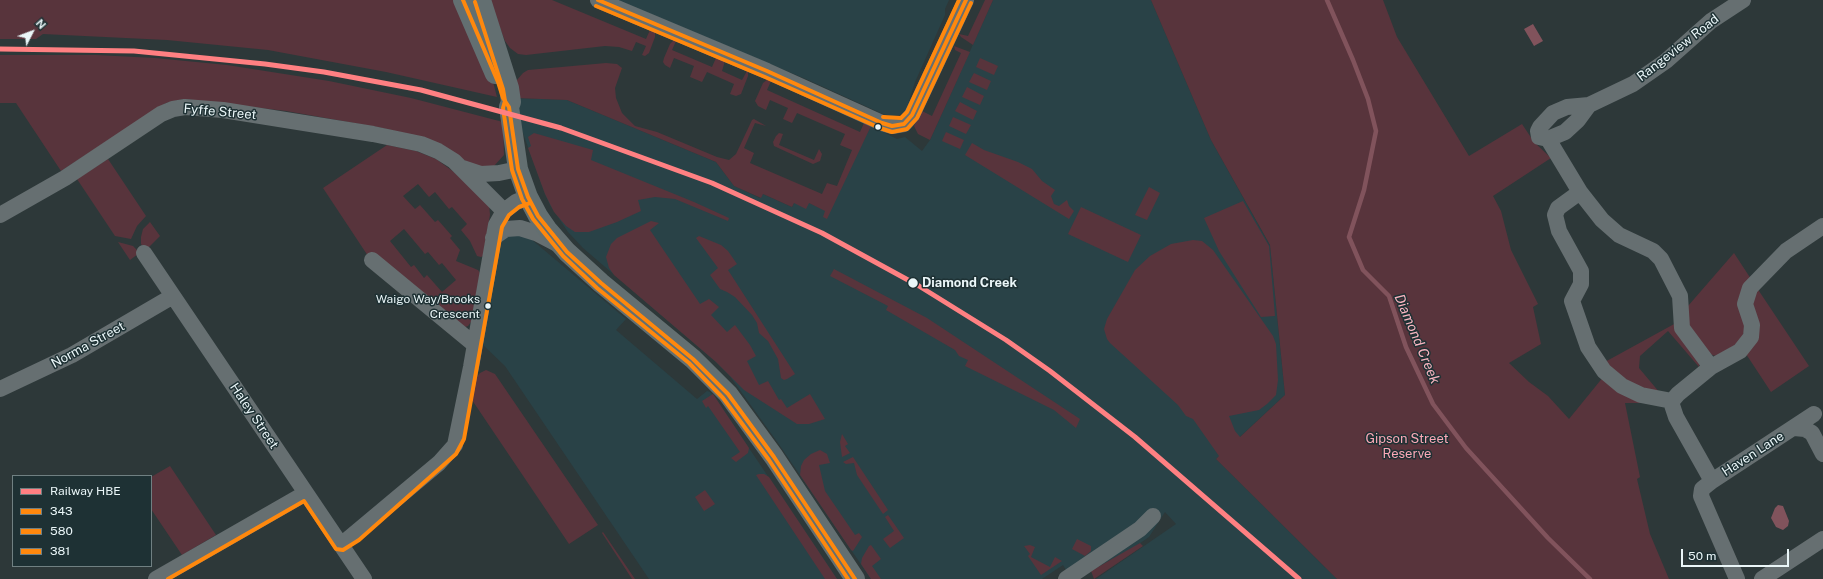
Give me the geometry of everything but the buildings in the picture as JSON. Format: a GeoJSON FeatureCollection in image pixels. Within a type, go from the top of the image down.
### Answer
{"type":"FeatureCollection","features":[{"type":"Feature","properties":{"kind":"main road"},"geometry":{"type":"LineString","coordinates":[[463,0],[498,82],[502,98],[509,107]]}},
{"type":"Feature","properties":{"kind":"main road"},"geometry":{"type":"LineString","coordinates":[[481,0],[508,82],[511,96],[509,107],[518,169],[528,197],[547,229],[562,247],[601,283],[693,359],[728,394],[774,457],[855,579]]}},
{"type":"Feature","properties":{"kind":"street"},"geometry":{"type":"LineString","coordinates":[[598,0],[767,71],[882,123],[892,126],[909,120],[918,104],[966,0]]}},
{"type":"Feature","properties":{"kind":"street","name":"Rangeview Road"},"geometry":{"type":"LineString","coordinates":[[1589,105],[1572,126],[1558,136],[1542,139],[1538,134],[1540,127],[1548,117],[1563,108],[1589,105],[1633,84],[1653,71],[1711,21],[1743,0]]}},
{"type":"Feature","properties":{"kind":"street","name":"Fyffe Street"},"geometry":{"type":"LineString","coordinates":[[0,215],[66,178],[161,114],[173,109],[185,107],[223,110],[405,140],[438,151],[461,168],[504,211]]}},
{"type":"Feature","properties":{"kind":"street"},"geometry":{"type":"LineString","coordinates":[[1548,139],[1580,192],[1610,228],[1630,241],[1653,251],[1661,259],[1680,296],[1682,328],[1711,367]]}},
{"type":"Feature","properties":{"kind":"street","name":"Fyffe Street"},"geometry":{"type":"LineString","coordinates":[[461,168],[482,174],[499,173],[518,169]]}},
{"type":"Feature","properties":{"kind":"street"},"geometry":{"type":"LineString","coordinates":[[1580,192],[1558,208],[1555,215],[1559,231],[1581,271],[1581,284],[1572,301],[1588,347],[1604,371],[1622,386],[1641,395],[1672,401]]}},
{"type":"Feature","properties":{"kind":"street"},"geometry":{"type":"LineString","coordinates":[[341,545],[355,535],[452,450],[458,438],[496,225],[504,211],[516,202],[528,197]]}},
{"type":"Feature","properties":{"kind":"street"},"geometry":{"type":"LineString","coordinates":[[1672,401],[1696,378],[1711,367],[1744,348],[1751,337],[1752,325],[1745,304],[1746,295],[1750,288],[1786,251],[1823,226]]}},
{"type":"Feature","properties":{"kind":"street"},"geometry":{"type":"LineString","coordinates":[[493,238],[506,229],[520,228],[536,233],[562,247]]}},
{"type":"Feature","properties":{"kind":"street","name":"Haley Street"},"geometry":{"type":"LineString","coordinates":[[144,253],[364,579]]}},
{"type":"Feature","properties":{"kind":"street"},"geometry":{"type":"LineString","coordinates":[[372,260],[475,345]]}},
{"type":"Feature","properties":{"kind":"street","name":"Norma Street"},"geometry":{"type":"LineString","coordinates":[[0,389],[72,355],[173,296]]}},
{"type":"Feature","properties":{"kind":"street"},"geometry":{"type":"LineString","coordinates":[[1672,401],[1673,410],[1676,417],[1712,481],[1702,489],[1701,496],[1737,579]]}},
{"type":"Feature","properties":{"kind":"street","name":"Haven Lane"},"geometry":{"type":"LineString","coordinates":[[1712,481],[1814,414]]}},
{"type":"Feature","properties":{"kind":"street","name":"Haven Lane"},"geometry":{"type":"LineString","coordinates":[[1794,428],[1806,429],[1812,433],[1823,454]]}},
{"type":"Feature","properties":{"kind":"street"},"geometry":{"type":"LineString","coordinates":[[156,579],[306,493]]}},
{"type":"Feature","properties":{"kind":"street"},"geometry":{"type":"LineString","coordinates":[[1066,579],[1140,529],[1153,516]]}},
{"type":"Feature","properties":{"kind":"street"},"geometry":{"type":"LineString","coordinates":[[1762,579],[1823,539]]}},
{"type":"Feature","properties":{"kind":"shaded area"},"geometry":{"type":"Polygon","coordinates":[[[617,0],[949,0],[945,9],[945,15],[915,82],[906,110],[900,115],[891,116],[883,114],[808,80],[617,0]]]}},
{"type":"Feature","properties":{"kind":"shaded area"},"geometry":{"type":"Polygon","coordinates":[[[993,0],[1151,0],[1211,140],[1270,246],[1285,395],[1216,459],[1337,579],[1096,579],[1176,524],[1165,512],[1149,537],[1133,548],[1088,573],[1066,570],[1063,565],[1042,579],[871,579],[778,443],[729,375],[716,362],[583,248],[568,232],[550,205],[545,194],[520,125],[515,98],[567,100],[716,162],[734,186],[760,198],[763,194],[792,207],[794,203],[809,203],[826,211],[871,126],[897,139],[905,137],[922,151],[930,140],[993,0]]]}},
{"type":"Feature","properties":{"kind":"shaded area"},"geometry":{"type":"Polygon","coordinates":[[[1533,24],[1543,41],[1534,46],[1524,29],[1533,24]]]}},
{"type":"Feature","properties":{"kind":"shaded area"},"geometry":{"type":"Polygon","coordinates":[[[525,234],[626,319],[616,330],[697,399],[707,391],[714,396],[837,579],[649,579],[505,366],[483,345],[500,242],[504,236],[525,234]]]}},
{"type":"Feature","properties":{"kind":"shaded area"},"geometry":{"type":"Polygon","coordinates":[[[1778,505],[1783,506],[1789,521],[1788,526],[1783,530],[1776,527],[1771,518],[1775,508],[1778,505]]]}},
{"type":"Feature","properties":{"kind":"green space"},"geometry":{"type":"Polygon","coordinates":[[[0,0],[457,0],[492,78],[497,97],[386,72],[268,50],[167,40],[43,34],[36,39],[0,39],[0,0]]]}},
{"type":"Feature","properties":{"kind":"green space"},"geometry":{"type":"Polygon","coordinates":[[[489,0],[552,0],[646,39],[650,30],[655,32],[655,37],[649,53],[645,56],[642,55],[646,46],[636,42],[632,51],[619,47],[605,46],[526,55],[518,54],[510,48],[505,41],[489,0]]]}},
{"type":"Feature","properties":{"kind":"green space"},"geometry":{"type":"Polygon","coordinates":[[[985,0],[993,0],[973,45],[959,34],[968,36],[985,0]]]}},
{"type":"Feature","properties":{"kind":"green space","name":"Gipson Street Reserve"},"geometry":{"type":"Polygon","coordinates":[[[1151,0],[1383,0],[1397,37],[1469,156],[1522,124],[1534,142],[1551,158],[1493,196],[1501,211],[1511,250],[1538,304],[1533,307],[1541,344],[1509,363],[1529,382],[1548,396],[1569,419],[1604,376],[1656,403],[1625,403],[1640,477],[1637,479],[1650,534],[1669,579],[1337,579],[1216,459],[1219,456],[1193,419],[1186,416],[1178,405],[1110,343],[1104,329],[1107,319],[1135,270],[1150,256],[1171,244],[1193,240],[1202,241],[1213,250],[1273,336],[1276,344],[1278,380],[1276,395],[1259,410],[1229,416],[1235,431],[1240,437],[1285,395],[1270,245],[1211,140],[1151,0]]]}},
{"type":"Feature","properties":{"kind":"green space"},"geometry":{"type":"Polygon","coordinates":[[[674,40],[676,41],[672,50],[712,67],[716,58],[725,61],[722,71],[742,80],[748,71],[748,76],[741,94],[736,96],[730,94],[734,84],[707,72],[702,82],[690,77],[694,66],[674,58],[670,68],[665,65],[663,62],[664,58],[670,44],[674,40]]]}},
{"type":"Feature","properties":{"kind":"green space"},"geometry":{"type":"Polygon","coordinates":[[[954,46],[970,52],[930,140],[918,134],[914,126],[922,111],[932,116],[961,53],[955,50],[954,46]]]}},
{"type":"Feature","properties":{"kind":"green space"},"geometry":{"type":"Polygon","coordinates":[[[0,55],[96,55],[155,58],[227,65],[329,81],[411,98],[503,122],[504,155],[494,166],[480,169],[422,138],[382,128],[286,111],[184,99],[166,103],[61,171],[16,103],[0,103],[0,55]]]}},
{"type":"Feature","properties":{"kind":"green space"},"geometry":{"type":"Polygon","coordinates":[[[980,58],[998,66],[994,75],[976,67],[980,58]]]}},
{"type":"Feature","properties":{"kind":"green space"},"geometry":{"type":"Polygon","coordinates":[[[606,63],[617,64],[622,68],[615,88],[616,98],[622,113],[635,126],[657,132],[717,157],[729,160],[736,154],[752,120],[754,119],[766,126],[755,123],[744,148],[754,153],[750,163],[822,194],[827,183],[837,186],[852,150],[840,145],[845,134],[797,113],[792,123],[783,119],[788,108],[770,100],[766,110],[758,106],[755,101],[763,83],[768,79],[771,81],[767,90],[860,132],[864,123],[871,126],[827,219],[823,217],[825,211],[809,203],[806,209],[794,203],[792,207],[763,194],[761,198],[734,186],[716,162],[567,100],[515,98],[515,85],[517,80],[528,70],[606,63]]]}},
{"type":"Feature","properties":{"kind":"green space"},"geometry":{"type":"Polygon","coordinates":[[[974,73],[991,81],[987,90],[969,82],[974,73]]]}},
{"type":"Feature","properties":{"kind":"green space"},"geometry":{"type":"Polygon","coordinates":[[[967,87],[984,96],[980,105],[962,97],[967,87]]]}},
{"type":"Feature","properties":{"kind":"green space"},"geometry":{"type":"Polygon","coordinates":[[[960,102],[977,111],[973,120],[955,111],[960,102]]]}},
{"type":"Feature","properties":{"kind":"green space"},"geometry":{"type":"Polygon","coordinates":[[[953,117],[971,125],[966,134],[949,126],[953,117]]]}},
{"type":"Feature","properties":{"kind":"green space"},"geometry":{"type":"Polygon","coordinates":[[[946,132],[964,140],[960,149],[942,141],[946,132]]]}},
{"type":"Feature","properties":{"kind":"green space"},"geometry":{"type":"Polygon","coordinates":[[[534,133],[593,150],[591,160],[694,202],[729,218],[728,221],[675,199],[655,197],[638,200],[641,211],[617,222],[589,232],[575,232],[566,226],[554,212],[545,194],[528,148],[531,146],[528,137],[534,133]]]}},
{"type":"Feature","properties":{"kind":"green space"},"geometry":{"type":"Polygon","coordinates":[[[779,133],[783,134],[779,145],[814,160],[819,149],[822,154],[820,161],[813,164],[774,146],[773,142],[779,133]]]}},
{"type":"Feature","properties":{"kind":"green space"},"geometry":{"type":"Polygon","coordinates":[[[972,143],[984,150],[1018,162],[1032,169],[1042,181],[1055,190],[1051,196],[1054,204],[1059,206],[1067,200],[1069,206],[1074,211],[1069,219],[965,155],[972,143]]]}},
{"type":"Feature","properties":{"kind":"green space"},"geometry":{"type":"Polygon","coordinates":[[[387,145],[416,151],[436,159],[454,172],[489,204],[490,215],[483,256],[481,257],[477,256],[470,241],[461,230],[467,224],[452,207],[449,209],[435,192],[429,197],[418,184],[403,196],[415,209],[420,205],[435,222],[438,220],[452,236],[450,238],[460,250],[456,261],[478,270],[480,273],[471,322],[468,326],[465,327],[370,259],[323,188],[387,145]],[[404,229],[390,241],[411,267],[414,265],[424,278],[427,275],[442,292],[456,280],[442,263],[439,265],[428,252],[425,254],[404,229]]]}},
{"type":"Feature","properties":{"kind":"green space"},"geometry":{"type":"Polygon","coordinates":[[[108,159],[146,216],[137,226],[131,239],[115,236],[77,179],[108,159]]]}},
{"type":"Feature","properties":{"kind":"green space"},"geometry":{"type":"Polygon","coordinates":[[[1149,187],[1160,193],[1147,220],[1135,215],[1149,187]]]}},
{"type":"Feature","properties":{"kind":"green space"},"geometry":{"type":"Polygon","coordinates":[[[1243,201],[1269,246],[1275,316],[1261,317],[1219,251],[1204,218],[1243,201]]]}},
{"type":"Feature","properties":{"kind":"green space"},"geometry":{"type":"Polygon","coordinates":[[[1081,207],[1141,235],[1128,262],[1068,234],[1081,207]]]}},
{"type":"Feature","properties":{"kind":"green space"},"geometry":{"type":"Polygon","coordinates":[[[651,221],[659,223],[650,230],[700,304],[709,299],[719,307],[711,315],[727,332],[735,325],[750,345],[756,356],[747,361],[759,385],[768,381],[779,400],[781,399],[787,408],[810,394],[825,419],[809,424],[797,424],[744,390],[716,362],[614,275],[609,268],[606,257],[611,244],[617,238],[651,221]]]}},
{"type":"Feature","properties":{"kind":"green space"},"geometry":{"type":"Polygon","coordinates":[[[150,222],[160,236],[146,250],[141,244],[141,237],[143,229],[150,222]]]}},
{"type":"Feature","properties":{"kind":"green space"},"geometry":{"type":"Polygon","coordinates":[[[699,236],[721,245],[728,251],[737,264],[728,270],[795,374],[784,380],[781,378],[778,359],[768,341],[759,333],[757,323],[752,315],[735,297],[720,289],[710,275],[718,268],[696,238],[699,236]]]}},
{"type":"Feature","properties":{"kind":"green space"},"geometry":{"type":"Polygon","coordinates":[[[118,242],[133,246],[138,251],[138,254],[130,260],[118,242]]]}},
{"type":"Feature","properties":{"kind":"green space"},"geometry":{"type":"Polygon","coordinates":[[[1734,253],[1751,279],[1746,325],[1741,342],[1716,356],[1712,355],[1688,330],[1688,306],[1734,253]]]}},
{"type":"Feature","properties":{"kind":"green space"},"geometry":{"type":"Polygon","coordinates":[[[834,269],[927,318],[1080,419],[1076,428],[1054,410],[965,366],[968,360],[959,356],[955,350],[886,310],[888,306],[830,276],[834,269]]]}},
{"type":"Feature","properties":{"kind":"green space"},"geometry":{"type":"Polygon","coordinates":[[[1757,288],[1809,366],[1771,392],[1746,354],[1751,306],[1757,288]]]}},
{"type":"Feature","properties":{"kind":"green space"},"geometry":{"type":"Polygon","coordinates":[[[1676,323],[1700,362],[1699,367],[1668,331],[1640,356],[1639,368],[1660,393],[1666,392],[1669,395],[1637,389],[1603,363],[1676,323]]]}},
{"type":"Feature","properties":{"kind":"green space"},"geometry":{"type":"Polygon","coordinates":[[[486,370],[495,374],[598,525],[569,544],[472,400],[476,378],[480,373],[486,370]]]}},
{"type":"Feature","properties":{"kind":"green space"},"geometry":{"type":"Polygon","coordinates":[[[713,394],[749,448],[748,453],[736,462],[731,458],[740,452],[708,406],[706,408],[702,401],[713,394]]]}},
{"type":"Feature","properties":{"kind":"green space"},"geometry":{"type":"Polygon","coordinates":[[[842,434],[848,444],[845,446],[850,453],[842,457],[840,442],[842,434]]]}},
{"type":"Feature","properties":{"kind":"green space"},"geometry":{"type":"Polygon","coordinates":[[[820,450],[827,454],[830,463],[819,465],[825,491],[855,535],[859,533],[862,537],[853,551],[800,475],[801,466],[804,460],[811,454],[820,450]]]}},
{"type":"Feature","properties":{"kind":"green space"},"geometry":{"type":"Polygon","coordinates":[[[853,457],[888,510],[883,514],[857,475],[854,463],[846,464],[843,462],[853,457]]]}},
{"type":"Feature","properties":{"kind":"green space"},"geometry":{"type":"Polygon","coordinates":[[[170,466],[216,535],[182,555],[152,510],[152,476],[170,466]]]}},
{"type":"Feature","properties":{"kind":"green space"},"geometry":{"type":"Polygon","coordinates":[[[764,474],[769,477],[837,579],[825,579],[756,475],[764,474]]]}},
{"type":"Feature","properties":{"kind":"green space"},"geometry":{"type":"Polygon","coordinates":[[[705,490],[715,504],[704,511],[695,497],[705,490]]]}},
{"type":"Feature","properties":{"kind":"green space"},"geometry":{"type":"Polygon","coordinates":[[[888,515],[904,538],[890,548],[883,539],[894,531],[885,517],[888,515]]]}},
{"type":"Feature","properties":{"kind":"green space"},"geometry":{"type":"Polygon","coordinates":[[[603,532],[635,579],[632,579],[602,533],[603,532]]]}},
{"type":"Feature","properties":{"kind":"green space"},"geometry":{"type":"Polygon","coordinates":[[[1077,539],[1091,546],[1091,551],[1085,556],[1072,549],[1077,539]]]}},
{"type":"Feature","properties":{"kind":"green space"},"geometry":{"type":"Polygon","coordinates":[[[1140,543],[1143,546],[1094,579],[1091,571],[1140,543]]]}},
{"type":"Feature","properties":{"kind":"green space"},"geometry":{"type":"Polygon","coordinates":[[[871,545],[881,559],[872,566],[881,579],[871,579],[861,564],[862,558],[871,545]]]}},
{"type":"Feature","properties":{"kind":"green space"},"geometry":{"type":"Polygon","coordinates":[[[1030,545],[1035,547],[1031,557],[1050,567],[1055,557],[1062,561],[1041,575],[1028,556],[1030,554],[1024,546],[1030,545]]]}},
{"type":"Feature","properties":{"kind":"waterway","name":"Diamond Creek"},"geometry":{"type":"LineString","coordinates":[[1327,0],[1368,99],[1376,131],[1364,190],[1349,237],[1363,270],[1389,296],[1406,347],[1433,404],[1466,448],[1548,538],[1590,579]]}},
{"type":"Feature","properties":{"kind":"rail line","name":"HBE"},"geometry":{"type":"LineString","coordinates":[[0,49],[134,51],[265,64],[324,72],[421,90],[561,128],[712,183],[822,233],[919,286],[1006,340],[1050,371],[1135,437],[1299,579]]}},
{"type":"Feature","properties":{"kind":"transit line","name":"343"},"geometry":{"type":"LineString","coordinates":[[463,0],[498,82],[503,98],[509,107],[518,169],[528,197],[538,216],[567,252],[601,283],[693,359],[728,394],[774,457],[855,579]]}},
{"type":"Feature","properties":{"kind":"transit line","name":"343"},"geometry":{"type":"LineString","coordinates":[[598,0],[767,71],[882,123],[892,126],[904,124],[912,115],[966,0]]}},
{"type":"Feature","properties":{"kind":"transit line","name":"381"},"geometry":{"type":"LineString","coordinates":[[883,117],[901,118],[907,112],[959,0]]}},
{"type":"Feature","properties":{"kind":"transit line","name":"580"},"geometry":{"type":"LineString","coordinates":[[475,2],[503,89],[505,101],[503,108],[512,170],[522,199],[533,219],[563,256],[597,288],[689,363],[723,398],[769,460],[848,579]]}},
{"type":"Feature","properties":{"kind":"transit line","name":"580"},"geometry":{"type":"LineString","coordinates":[[596,6],[892,132],[907,129],[917,118],[971,3]]}},
{"type":"Feature","properties":{"kind":"transit line","name":"580"},"geometry":{"type":"LineString","coordinates":[[168,579],[304,501],[336,549],[343,550],[359,540],[456,454],[464,439],[502,227],[509,215],[519,207],[530,203]]}},
{"type":"Feature","properties":{"kind":"place","name":"Diamond Creek"},"geometry":{"type":"Point","coordinates":[913,283]}},
{"type":"Feature","properties":{"kind":"place","name":"Waigo Way/Brooks Crescent"},"geometry":{"type":"Point","coordinates":[488,306]}}]}
